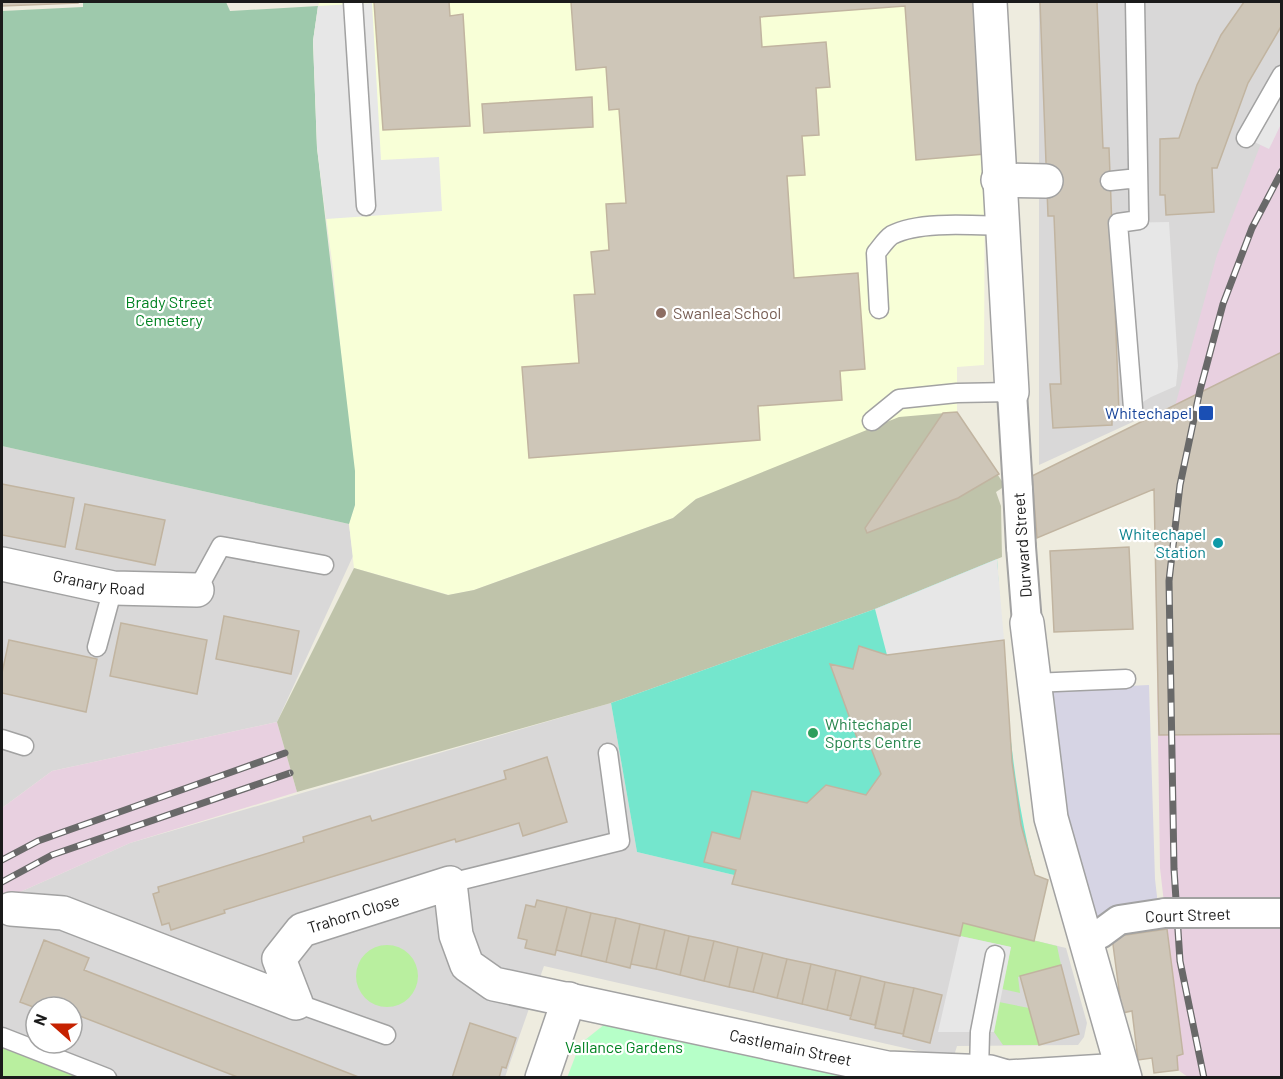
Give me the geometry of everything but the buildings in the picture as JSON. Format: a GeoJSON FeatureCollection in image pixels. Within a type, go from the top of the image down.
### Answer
{"type":"FeatureCollection","features":[{"type":"Feature","properties":{"kind":"street","name":"Durward Street"},"geometry":{"type":"LineString","coordinates":[[990,2],[998,180],[1021,547],[1033,683],[1051,818],[1123,1073]]}},
{"type":"Feature","properties":{"kind":"street"},"geometry":{"type":"LineString","coordinates":[[998,180],[1046,181]]}},
{"type":"Feature","properties":{"kind":"street","name":"Granary Road"},"geometry":{"type":"LineString","coordinates":[[2,564],[113,588],[197,590]]}},
{"type":"Feature","properties":{"kind":"street"},"geometry":{"type":"LineString","coordinates":[[450,883],[456,935],[467,965],[494,984],[569,999],[542,1077]]}},
{"type":"Feature","properties":{"kind":"street","name":"Trahorn Close"},"geometry":{"type":"LineString","coordinates":[[296,1003],[279,959],[302,930],[450,883]]}},
{"type":"Feature","properties":{"kind":"street"},"geometry":{"type":"LineString","coordinates":[[11,909],[63,913],[296,1003]]}},
{"type":"Feature","properties":{"kind":"street","name":"Court Street"},"geometry":{"type":"LineString","coordinates":[[1100,934],[1119,920],[1165,913],[1281,913]]}},
{"type":"Feature","properties":{"kind":"street","name":"Castlemain Street"},"geometry":{"type":"LineString","coordinates":[[569,999],[887,1073],[987,1074],[1007,1077],[1123,1073]]}},
{"type":"Feature","properties":{"kind":"lane"},"geometry":{"type":"LineString","coordinates":[[353,2],[366,206]]}},
{"type":"Feature","properties":{"kind":"lane"},"geometry":{"type":"LineString","coordinates":[[1133,408],[1118,223],[1139,220],[1135,2]]}},
{"type":"Feature","properties":{"kind":"lane"},"geometry":{"type":"LineString","coordinates":[[1246,138],[1281,75]]}},
{"type":"Feature","properties":{"kind":"lane"},"geometry":{"type":"LineString","coordinates":[[1110,180],[1138,178]]}},
{"type":"Feature","properties":{"kind":"lane"},"geometry":{"type":"LineString","coordinates":[[879,309],[876,253],[890,237],[906,229],[968,225],[1001,226]]}},
{"type":"Feature","properties":{"kind":"lane"},"geometry":{"type":"LineString","coordinates":[[872,421],[899,399],[957,393],[1012,392]]}},
{"type":"Feature","properties":{"kind":"lane"},"geometry":{"type":"LineString","coordinates":[[197,590],[221,546],[324,565]]}},
{"type":"Feature","properties":{"kind":"lane"},"geometry":{"type":"LineString","coordinates":[[97,647],[113,588]]}},
{"type":"Feature","properties":{"kind":"lane"},"geometry":{"type":"LineString","coordinates":[[1033,683],[1126,679]]}},
{"type":"Feature","properties":{"kind":"lane"},"geometry":{"type":"LineString","coordinates":[[2,739],[24,746]]}},
{"type":"Feature","properties":{"kind":"lane"},"geometry":{"type":"LineString","coordinates":[[450,883],[620,841],[608,753]]}},
{"type":"Feature","properties":{"kind":"lane"},"geometry":{"type":"LineString","coordinates":[[987,1074],[980,1032],[995,955]]}},
{"type":"Feature","properties":{"kind":"lane"},"geometry":{"type":"LineString","coordinates":[[296,1003],[386,1035]]}},
{"type":"Feature","properties":{"kind":"lane"},"geometry":{"type":"LineString","coordinates":[[2,1037],[107,1077]]}},
{"type":"Feature","properties":{"kind":"shaded area","name":"Swanlea School"},"geometry":{"type":"Polygon","coordinates":[[[319,2],[972,2],[985,154],[984,365],[957,367],[957,412],[898,426],[696,499],[673,518],[474,590],[449,595],[354,568],[349,524],[355,505],[333,269],[317,148],[313,41],[319,2]]]}},
{"type":"Feature","properties":{"kind":"shaded area"},"geometry":{"type":"Polygon","coordinates":[[[1039,2],[1281,2],[1281,224],[1205,394],[1137,420],[1039,465],[1039,2]]]}},
{"type":"Feature","properties":{"kind":"shaded area"},"geometry":{"type":"Polygon","coordinates":[[[372,3],[381,160],[439,157],[442,211],[326,219],[317,148],[313,41],[318,6],[372,3]]]}},
{"type":"Feature","properties":{"kind":"shaded area"},"geometry":{"type":"Polygon","coordinates":[[[1281,75],[1281,124],[1269,149],[1246,138],[1281,75]]]}},
{"type":"Feature","properties":{"kind":"shaded area"},"geometry":{"type":"Polygon","coordinates":[[[1281,93],[1281,353],[1175,406],[1217,255],[1281,93]]]}},
{"type":"Feature","properties":{"kind":"shaded area"},"geometry":{"type":"Polygon","coordinates":[[[1169,222],[1178,366],[1176,386],[1133,408],[1118,223],[1169,222]]]}},
{"type":"Feature","properties":{"kind":"shaded area"},"geometry":{"type":"Polygon","coordinates":[[[957,412],[1005,486],[996,492],[1001,506],[1002,557],[875,609],[611,703],[297,792],[277,722],[354,568],[448,595],[474,590],[673,518],[696,499],[899,417],[957,412]]]}},
{"type":"Feature","properties":{"kind":"shaded area"},"geometry":{"type":"Polygon","coordinates":[[[1281,429],[1281,1077],[1188,1077],[1178,1070],[1154,1073],[1152,1058],[1138,1060],[1132,1011],[1122,1013],[1112,937],[1167,929],[1160,868],[1154,483],[1281,429]]]}},
{"type":"Feature","properties":{"kind":"shaded area"},"geometry":{"type":"Polygon","coordinates":[[[2,446],[349,524],[353,556],[277,722],[52,771],[2,808],[2,446]]]}},
{"type":"Feature","properties":{"kind":"shaded area","name":"Whitechapel Sports Centre"},"geometry":{"type":"Polygon","coordinates":[[[997,559],[1008,718],[1019,797],[1035,875],[1048,880],[1034,941],[963,923],[960,936],[732,884],[734,875],[637,852],[611,703],[875,609],[997,559]]]}},
{"type":"Feature","properties":{"kind":"shaded area"},"geometry":{"type":"Polygon","coordinates":[[[997,559],[1004,640],[887,655],[875,609],[997,559]]]}},
{"type":"Feature","properties":{"kind":"shaded area"},"geometry":{"type":"Polygon","coordinates":[[[1149,685],[1155,879],[1159,914],[1095,935],[1062,813],[1043,690],[1149,685]]]}},
{"type":"Feature","properties":{"kind":"shaded area"},"geometry":{"type":"Polygon","coordinates":[[[611,703],[637,852],[734,875],[732,883],[987,929],[1066,948],[1087,1023],[1084,1037],[1078,1045],[957,1046],[953,1059],[544,966],[505,1077],[2,1077],[2,900],[130,843],[611,703]]]}},
{"type":"Feature","properties":{"kind":"shaded area"},"geometry":{"type":"Polygon","coordinates":[[[277,722],[297,792],[130,843],[2,900],[2,808],[52,771],[277,722]]]}},
{"type":"Feature","properties":{"kind":"shaded area"},"geometry":{"type":"Polygon","coordinates":[[[960,936],[1011,947],[994,1032],[938,1032],[960,936]]]}},
{"type":"Feature","properties":{"kind":"green space","name":"Brady Street Cemetery"},"geometry":{"type":"Polygon","coordinates":[[[83,2],[226,2],[230,11],[318,6],[313,41],[317,148],[355,471],[355,505],[349,524],[2,446],[2,11],[83,7],[83,2]]]}},
{"type":"Feature","properties":{"kind":"green space"},"geometry":{"type":"Polygon","coordinates":[[[963,923],[1057,946],[1061,965],[1018,977],[1020,993],[1002,989],[1011,947],[960,936],[963,923]]]}},
{"type":"Feature","properties":{"kind":"green space"},"geometry":{"type":"Polygon","coordinates":[[[387,945],[399,947],[409,954],[416,964],[418,976],[416,988],[409,998],[399,1005],[387,1007],[375,1005],[365,998],[358,988],[356,976],[358,964],[365,954],[375,947],[387,945]]]}},
{"type":"Feature","properties":{"kind":"green space"},"geometry":{"type":"Polygon","coordinates":[[[999,1002],[1029,1008],[1039,1045],[1003,1045],[994,1032],[999,1002]]]}},
{"type":"Feature","properties":{"kind":"green space","name":"Vallance Gardens"},"geometry":{"type":"Polygon","coordinates":[[[615,1016],[883,1078],[567,1078],[580,1044],[615,1016]]]}},
{"type":"Feature","properties":{"kind":"green space"},"geometry":{"type":"Polygon","coordinates":[[[2,1048],[82,1078],[2,1078],[2,1048]]]}},
{"type":"Feature","properties":{"kind":"railway"},"geometry":{"type":"LineString","coordinates":[[1204,1078],[1180,961],[1174,869],[1169,581],[1180,485],[1200,390],[1223,304],[1252,228],[1282,171]]}},
{"type":"Feature","properties":{"kind":"railway"},"geometry":{"type":"LineString","coordinates":[[2,860],[38,841],[285,753]]}},
{"type":"Feature","properties":{"kind":"railway"},"geometry":{"type":"LineString","coordinates":[[2,882],[52,855],[290,773]]}},
{"type":"Feature","properties":{"kind":"place","name":"Swanlea School"},"geometry":{"type":"Point","coordinates":[661,313]}},
{"type":"Feature","properties":{"kind":"place","name":"Whitechapel"},"geometry":{"type":"Point","coordinates":[1206,413]}},
{"type":"Feature","properties":{"kind":"place","name":"Whitechapel Station"},"geometry":{"type":"Point","coordinates":[1218,543]}},
{"type":"Feature","properties":{"kind":"place","name":"Whitechapel Sports Centre"},"geometry":{"type":"Point","coordinates":[813,733]}}]}
